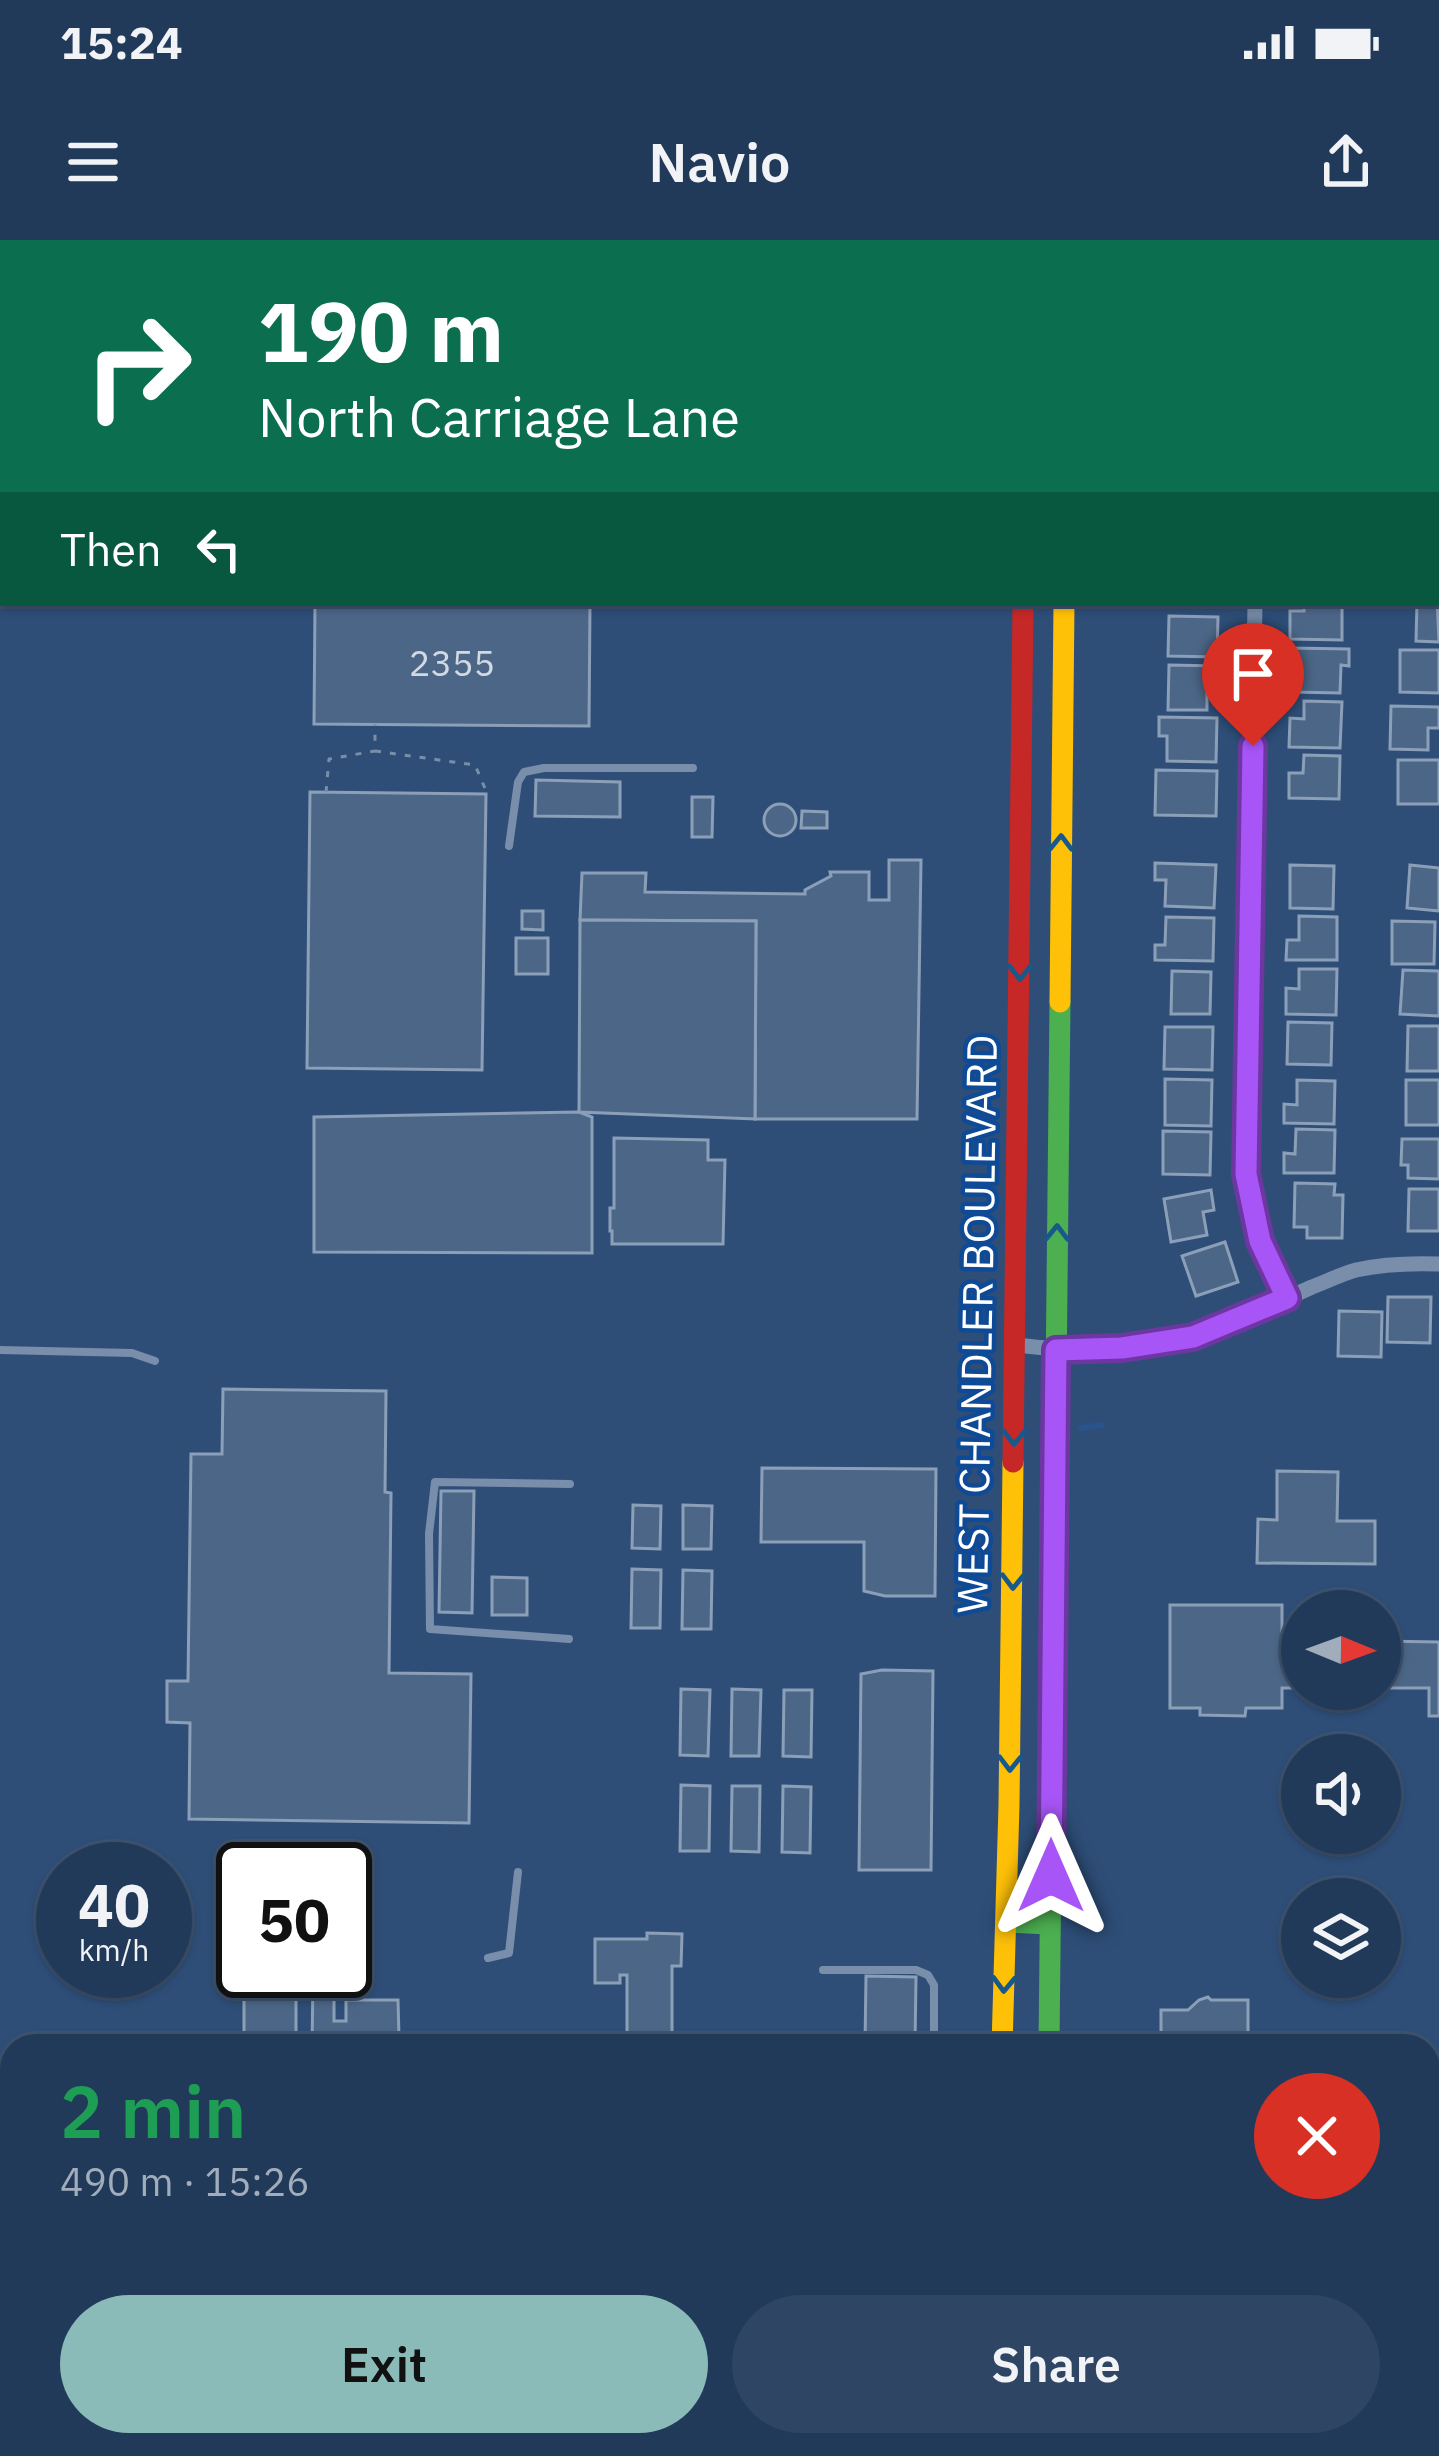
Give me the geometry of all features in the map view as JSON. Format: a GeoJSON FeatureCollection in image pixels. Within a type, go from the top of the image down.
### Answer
{"type":"FeatureCollection","features":[{"type":"Feature","properties":{"kind":"main road","name":"WEST CHANDLER BOULEVARD"},"geometry":{"type":"LineString","coordinates":[[1002,2034],[1016,1345],[1023,606]]}},
{"type":"Feature","properties":{"kind":"main road","name":"WEST CHANDLER BOULEVARD"},"geometry":{"type":"LineString","coordinates":[[1049,2034],[1064,606]]}},
{"type":"Feature","properties":{"kind":"main road"},"geometry":{"type":"LineString","coordinates":[[1006,1922],[1051,1924]]}},
{"type":"Feature","properties":{"kind":"street"},"geometry":{"type":"LineString","coordinates":[[1255,606],[1246,1174],[1260,1241],[1287,1298]]}},
{"type":"Feature","properties":{"kind":"street"},"geometry":{"type":"LineString","coordinates":[[1016,1345],[1056,1350],[1122,1348],[1193,1337],[1352,1271],[1402,1263],[1439,1264]]}},
{"type":"Feature","properties":{"kind":"lane"},"geometry":{"type":"LineString","coordinates":[[508,846],[518,782],[524,772],[693,768]]}},
{"type":"Feature","properties":{"kind":"lane"},"geometry":{"type":"LineString","coordinates":[[0,1350],[132,1353],[155,1361]]}},
{"type":"Feature","properties":{"kind":"lane"},"geometry":{"type":"LineString","coordinates":[[568,1640],[430,1629],[429,1534],[435,1482],[570,1484]]}},
{"type":"Feature","properties":{"kind":"lane"},"geometry":{"type":"LineString","coordinates":[[488,1958],[509,1953],[518,1872]]}},
{"type":"Feature","properties":{"kind":"lane"},"geometry":{"type":"LineString","coordinates":[[823,1970],[925,1972],[934,1985],[934,2034]]}},
{"type":"Feature","properties":{"kind":"path"},"geometry":{"type":"LineString","coordinates":[[375,724],[375,752]]}},
{"type":"Feature","properties":{"kind":"path"},"geometry":{"type":"LineString","coordinates":[[326,792],[329,759],[375,752],[475,765],[487,793]]}},
{"type":"Feature","properties":{"kind":"building"},"geometry":{"type":"Polygon","coordinates":[[[315,606],[590,606],[589,726],[314,724],[315,606]]]}},
{"type":"Feature","properties":{"kind":"building"},"geometry":{"type":"Polygon","coordinates":[[[1304,606],[1342,606],[1342,640],[1290,639],[1290,611],[1304,611],[1304,606]]]}},
{"type":"Feature","properties":{"kind":"building"},"geometry":{"type":"Polygon","coordinates":[[[1417,606],[1437,606],[1439,642],[1416,641],[1417,606]]]}},
{"type":"Feature","properties":{"kind":"building"},"geometry":{"type":"Polygon","coordinates":[[[1169,616],[1218,617],[1217,657],[1168,656],[1169,616]]]}},
{"type":"Feature","properties":{"kind":"building"},"geometry":{"type":"Polygon","coordinates":[[[1291,648],[1349,649],[1349,666],[1341,665],[1340,693],[1291,692],[1291,648]]]}},
{"type":"Feature","properties":{"kind":"building"},"geometry":{"type":"Polygon","coordinates":[[[1400,650],[1439,650],[1439,693],[1400,692],[1400,650]]]}},
{"type":"Feature","properties":{"kind":"building"},"geometry":{"type":"Polygon","coordinates":[[[1169,665],[1219,666],[1219,692],[1207,691],[1207,710],[1168,710],[1169,665]]]}},
{"type":"Feature","properties":{"kind":"building"},"geometry":{"type":"Polygon","coordinates":[[[1304,701],[1342,702],[1340,748],[1289,747],[1290,718],[1304,719],[1304,701]]]}},
{"type":"Feature","properties":{"kind":"building"},"geometry":{"type":"Polygon","coordinates":[[[1391,706],[1439,707],[1439,728],[1428,728],[1428,750],[1390,749],[1391,706]]]}},
{"type":"Feature","properties":{"kind":"building"},"geometry":{"type":"Polygon","coordinates":[[[1159,717],[1217,718],[1216,762],[1167,761],[1167,736],[1159,736],[1159,717]]]}},
{"type":"Feature","properties":{"kind":"building"},"geometry":{"type":"Polygon","coordinates":[[[1304,755],[1340,756],[1339,799],[1289,798],[1289,773],[1303,773],[1304,755]]]}},
{"type":"Feature","properties":{"kind":"building"},"geometry":{"type":"Polygon","coordinates":[[[1398,760],[1439,760],[1439,804],[1398,804],[1398,760]]]}},
{"type":"Feature","properties":{"kind":"building"},"geometry":{"type":"Polygon","coordinates":[[[1156,770],[1217,771],[1216,816],[1155,815],[1156,770]]]}},
{"type":"Feature","properties":{"kind":"building"},"geometry":{"type":"Polygon","coordinates":[[[536,780],[620,782],[620,817],[535,816],[536,780]]]}},
{"type":"Feature","properties":{"kind":"building"},"geometry":{"type":"Polygon","coordinates":[[[310,792],[486,794],[482,1070],[307,1068],[310,792]]]}},
{"type":"Feature","properties":{"kind":"building"},"geometry":{"type":"Polygon","coordinates":[[[692,797],[713,797],[712,837],[692,837],[692,797]]]}},
{"type":"Feature","properties":{"kind":"building"},"geometry":{"type":"Polygon","coordinates":[[[780,804],[791,809],[796,820],[791,831],[780,836],[769,831],[764,820],[769,809],[780,804]]]}},
{"type":"Feature","properties":{"kind":"building"},"geometry":{"type":"Polygon","coordinates":[[[802,811],[827,812],[827,828],[801,828],[802,811]]]}},
{"type":"Feature","properties":{"kind":"building"},"geometry":{"type":"Polygon","coordinates":[[[889,860],[921,860],[917,1119],[755,1119],[756,921],[580,920],[582,873],[646,873],[645,892],[805,894],[831,876],[830,872],[869,872],[869,900],[889,900],[889,860]]]}},
{"type":"Feature","properties":{"kind":"building"},"geometry":{"type":"Polygon","coordinates":[[[1155,863],[1216,865],[1214,908],[1165,906],[1166,880],[1155,880],[1155,863]]]}},
{"type":"Feature","properties":{"kind":"building"},"geometry":{"type":"Polygon","coordinates":[[[1290,865],[1334,866],[1333,909],[1290,908],[1290,865]]]}},
{"type":"Feature","properties":{"kind":"building"},"geometry":{"type":"Polygon","coordinates":[[[1410,865],[1439,868],[1439,911],[1407,908],[1410,865]]]}},
{"type":"Feature","properties":{"kind":"building"},"geometry":{"type":"Polygon","coordinates":[[[522,911],[543,911],[543,930],[522,929],[522,911]]]}},
{"type":"Feature","properties":{"kind":"building"},"geometry":{"type":"Polygon","coordinates":[[[1299,916],[1337,917],[1337,960],[1286,960],[1287,940],[1299,940],[1299,916]]]}},
{"type":"Feature","properties":{"kind":"building"},"geometry":{"type":"Polygon","coordinates":[[[1166,917],[1214,918],[1213,961],[1155,960],[1155,945],[1165,945],[1166,917]]]}},
{"type":"Feature","properties":{"kind":"building"},"geometry":{"type":"Polygon","coordinates":[[[580,920],[756,921],[755,1119],[579,1112],[580,920]]]}},
{"type":"Feature","properties":{"kind":"building"},"geometry":{"type":"Polygon","coordinates":[[[1392,921],[1435,922],[1434,964],[1392,964],[1392,921]]]}},
{"type":"Feature","properties":{"kind":"building"},"geometry":{"type":"Polygon","coordinates":[[[516,938],[548,938],[548,974],[516,974],[516,938]]]}},
{"type":"Feature","properties":{"kind":"building"},"geometry":{"type":"Polygon","coordinates":[[[1299,969],[1337,969],[1336,1015],[1286,1014],[1286,988],[1299,989],[1299,969]]]}},
{"type":"Feature","properties":{"kind":"building"},"geometry":{"type":"Polygon","coordinates":[[[1403,970],[1439,971],[1439,1016],[1400,1014],[1403,970]]]}},
{"type":"Feature","properties":{"kind":"building"},"geometry":{"type":"Polygon","coordinates":[[[1172,971],[1211,972],[1210,1014],[1171,1014],[1172,971]]]}},
{"type":"Feature","properties":{"kind":"building"},"geometry":{"type":"Polygon","coordinates":[[[1288,1022],[1332,1023],[1331,1065],[1287,1064],[1288,1022]]]}},
{"type":"Feature","properties":{"kind":"building"},"geometry":{"type":"Polygon","coordinates":[[[1408,1026],[1439,1026],[1439,1071],[1407,1071],[1408,1026]]]}},
{"type":"Feature","properties":{"kind":"building"},"geometry":{"type":"Polygon","coordinates":[[[1165,1027],[1213,1027],[1212,1070],[1164,1069],[1165,1027]]]}},
{"type":"Feature","properties":{"kind":"building"},"geometry":{"type":"Polygon","coordinates":[[[1165,1079],[1212,1080],[1211,1126],[1165,1125],[1165,1079]]]}},
{"type":"Feature","properties":{"kind":"building"},"geometry":{"type":"Polygon","coordinates":[[[1297,1080],[1335,1081],[1334,1124],[1284,1123],[1284,1104],[1297,1105],[1297,1080]]]}},
{"type":"Feature","properties":{"kind":"building"},"geometry":{"type":"Polygon","coordinates":[[[1406,1080],[1439,1080],[1439,1125],[1406,1125],[1406,1080]]]}},
{"type":"Feature","properties":{"kind":"building"},"geometry":{"type":"Polygon","coordinates":[[[579,1112],[592,1117],[592,1253],[314,1252],[314,1117],[579,1112]]]}},
{"type":"Feature","properties":{"kind":"building"},"geometry":{"type":"Polygon","coordinates":[[[1296,1129],[1335,1130],[1334,1173],[1284,1173],[1284,1153],[1295,1154],[1296,1129]]]}},
{"type":"Feature","properties":{"kind":"building"},"geometry":{"type":"Polygon","coordinates":[[[1163,1131],[1211,1132],[1210,1175],[1163,1174],[1163,1131]]]}},
{"type":"Feature","properties":{"kind":"building"},"geometry":{"type":"Polygon","coordinates":[[[614,1138],[708,1140],[708,1160],[725,1160],[723,1244],[612,1244],[614,1138]]]}},
{"type":"Feature","properties":{"kind":"building"},"geometry":{"type":"Polygon","coordinates":[[[1402,1139],[1439,1139],[1439,1179],[1408,1178],[1408,1165],[1401,1165],[1402,1139]]]}},
{"type":"Feature","properties":{"kind":"building"},"geometry":{"type":"Polygon","coordinates":[[[1295,1183],[1335,1184],[1334,1195],[1343,1195],[1342,1238],[1307,1238],[1307,1227],[1294,1227],[1295,1183]]]}},
{"type":"Feature","properties":{"kind":"building"},"geometry":{"type":"Polygon","coordinates":[[[1409,1189],[1439,1189],[1439,1231],[1408,1231],[1409,1189]]]}},
{"type":"Feature","properties":{"kind":"building"},"geometry":{"type":"Polygon","coordinates":[[[1211,1190],[1214,1210],[1203,1212],[1207,1235],[1171,1242],[1164,1199],[1211,1190]]]}},
{"type":"Feature","properties":{"kind":"building"},"geometry":{"type":"Polygon","coordinates":[[[1225,1242],[1238,1282],[1196,1296],[1182,1256],[1225,1242]]]}},
{"type":"Feature","properties":{"kind":"building"},"geometry":{"type":"Polygon","coordinates":[[[1388,1297],[1431,1297],[1430,1343],[1387,1342],[1388,1297]]]}},
{"type":"Feature","properties":{"kind":"building"},"geometry":{"type":"Polygon","coordinates":[[[1339,1311],[1382,1312],[1381,1357],[1338,1356],[1339,1311]]]}},
{"type":"Feature","properties":{"kind":"building"},"geometry":{"type":"Polygon","coordinates":[[[223,1389],[386,1391],[385,1492],[391,1493],[389,1673],[471,1674],[469,1823],[189,1819],[190,1723],[167,1722],[167,1681],[188,1681],[191,1454],[222,1454],[223,1389]]]}},
{"type":"Feature","properties":{"kind":"building"},"geometry":{"type":"Polygon","coordinates":[[[762,1468],[936,1469],[935,1596],[864,1591],[864,1542],[761,1542],[762,1468]]]}},
{"type":"Feature","properties":{"kind":"building"},"geometry":{"type":"Polygon","coordinates":[[[1277,1471],[1338,1472],[1337,1521],[1375,1521],[1375,1564],[1257,1563],[1258,1519],[1277,1520],[1277,1471]]]}},
{"type":"Feature","properties":{"kind":"building"},"geometry":{"type":"Polygon","coordinates":[[[441,1491],[474,1491],[472,1613],[439,1612],[441,1491]]]}},
{"type":"Feature","properties":{"kind":"building"},"geometry":{"type":"Polygon","coordinates":[[[633,1505],[661,1506],[660,1549],[632,1548],[633,1505]]]}},
{"type":"Feature","properties":{"kind":"building"},"geometry":{"type":"Polygon","coordinates":[[[683,1505],[712,1506],[711,1549],[683,1549],[683,1505]]]}},
{"type":"Feature","properties":{"kind":"building"},"geometry":{"type":"Polygon","coordinates":[[[632,1569],[661,1570],[660,1628],[631,1628],[632,1569]]]}},
{"type":"Feature","properties":{"kind":"building"},"geometry":{"type":"Polygon","coordinates":[[[683,1570],[712,1571],[711,1629],[682,1629],[683,1570]]]}},
{"type":"Feature","properties":{"kind":"building"},"geometry":{"type":"Polygon","coordinates":[[[492,1577],[527,1578],[527,1615],[492,1615],[492,1577]]]}},
{"type":"Feature","properties":{"kind":"building"},"geometry":{"type":"Polygon","coordinates":[[[1170,1605],[1281,1605],[1281,1708],[1246,1708],[1245,1716],[1200,1715],[1200,1708],[1170,1708],[1170,1605]]]}},
{"type":"Feature","properties":{"kind":"building"},"geometry":{"type":"Polygon","coordinates":[[[1401,1641],[1439,1642],[1439,1716],[1429,1716],[1429,1688],[1401,1688],[1401,1641]]]}},
{"type":"Feature","properties":{"kind":"building"},"geometry":{"type":"Polygon","coordinates":[[[933,1671],[931,1870],[859,1870],[861,1674],[933,1671]]]}},
{"type":"Feature","properties":{"kind":"building"},"geometry":{"type":"Polygon","coordinates":[[[681,1689],[710,1690],[708,1756],[680,1755],[681,1689]]]}},
{"type":"Feature","properties":{"kind":"building"},"geometry":{"type":"Polygon","coordinates":[[[732,1689],[761,1690],[759,1756],[731,1756],[732,1689]]]}},
{"type":"Feature","properties":{"kind":"building"},"geometry":{"type":"Polygon","coordinates":[[[784,1690],[812,1690],[811,1757],[783,1756],[784,1690]]]}},
{"type":"Feature","properties":{"kind":"building"},"geometry":{"type":"Polygon","coordinates":[[[681,1785],[710,1786],[709,1851],[680,1851],[681,1785]]]}},
{"type":"Feature","properties":{"kind":"building"},"geometry":{"type":"Polygon","coordinates":[[[732,1786],[760,1786],[759,1852],[731,1851],[732,1786]]]}},
{"type":"Feature","properties":{"kind":"building"},"geometry":{"type":"Polygon","coordinates":[[[783,1786],[811,1787],[810,1853],[782,1852],[783,1786]]]}},
{"type":"Feature","properties":{"kind":"building"},"geometry":{"type":"Polygon","coordinates":[[[647,1933],[682,1934],[681,1966],[672,1966],[672,2034],[627,2034],[627,1975],[620,1975],[620,1983],[595,1983],[595,1939],[647,1939],[647,1933]]]}},
{"type":"Feature","properties":{"kind":"building"},"geometry":{"type":"Polygon","coordinates":[[[866,1976],[916,1977],[915,2034],[865,2034],[866,1976]]]}},
{"type":"Feature","properties":{"kind":"building"},"geometry":{"type":"Polygon","coordinates":[[[244,1998],[296,1998],[296,2034],[244,2034],[244,1998]]]}},
{"type":"Feature","properties":{"kind":"building"},"geometry":{"type":"Polygon","coordinates":[[[313,1998],[334,1998],[334,2021],[346,2021],[346,2000],[398,2000],[399,2034],[312,2034],[313,1998]]]}},
{"type":"Feature","properties":{"kind":"building"},"geometry":{"type":"Polygon","coordinates":[[[1199,2000],[1248,2000],[1248,2034],[1161,2034],[1161,2010],[1188,2010],[1199,2000]]]}},
{"type":"Feature","properties":{"kind":"waterway"},"geometry":{"type":"LineString","coordinates":[[1081,1428],[1102,1425]]}},
{"type":"Feature","properties":{"kind":"traffic: fast"},"geometry":{"type":"LineString","coordinates":[[1049,2034],[1060,1002]]}},
{"type":"Feature","properties":{"kind":"traffic: fast"},"geometry":{"type":"LineString","coordinates":[[1006,1922],[1050,1924]]}},
{"type":"Feature","properties":{"kind":"traffic: slow"},"geometry":{"type":"LineString","coordinates":[[1060,1002],[1064,606]]}},
{"type":"Feature","properties":{"kind":"traffic: slow"},"geometry":{"type":"LineString","coordinates":[[1002,2034],[1013,1462]]}},
{"type":"Feature","properties":{"kind":"traffic: jam"},"geometry":{"type":"LineString","coordinates":[[1013,1462],[1023,606]]}},
{"type":"Feature","properties":{"kind":"route"},"geometry":{"type":"LineString","coordinates":[[1051,1876],[1056,1350],[1122,1348],[1193,1337],[1287,1298],[1260,1241],[1246,1174],[1253,746]]}}]}
